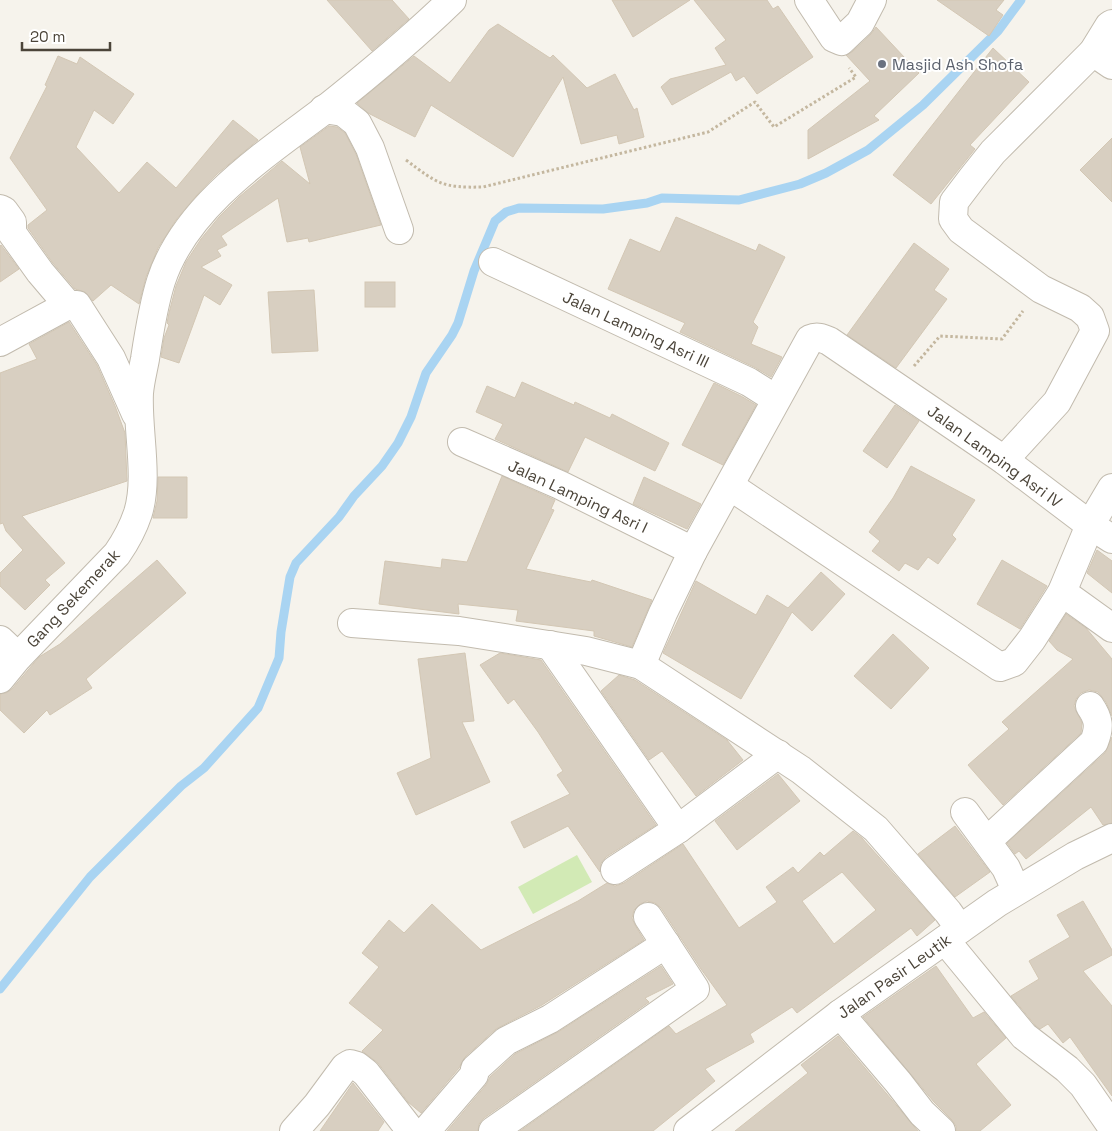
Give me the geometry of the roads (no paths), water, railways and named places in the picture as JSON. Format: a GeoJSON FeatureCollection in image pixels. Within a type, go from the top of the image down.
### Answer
{"type":"FeatureCollection","features":[{"type":"Feature","properties":{"kind":"street","name":"Gang Sekemerak"},"geometry":{"type":"LineString","coordinates":[[0,679],[9,649],[117,554],[128,538],[138,512],[142,481],[139,392],[154,308],[162,280],[176,248],[191,223],[265,154],[324,109],[429,23],[452,0]]}},
{"type":"Feature","properties":{"kind":"street"},"geometry":{"type":"LineString","coordinates":[[809,0],[834,38],[841,41],[860,23],[872,0]]}},
{"type":"Feature","properties":{"kind":"street"},"geometry":{"type":"LineString","coordinates":[[1004,460],[1057,402],[1095,332],[1090,317],[1080,308],[1041,289],[961,230],[953,219],[954,202],[993,152],[1103,58],[1109,26],[1112,24]]}},
{"type":"Feature","properties":{"kind":"street"},"geometry":{"type":"LineString","coordinates":[[324,109],[343,112],[357,123],[370,148],[399,230]]}},
{"type":"Feature","properties":{"kind":"street"},"geometry":{"type":"LineString","coordinates":[[0,209],[12,222],[12,232],[40,272],[68,305]]}},
{"type":"Feature","properties":{"kind":"street","name":"Jalan Lamping Asri III"},"geometry":{"type":"LineString","coordinates":[[493,262],[749,382],[776,399]]}},
{"type":"Feature","properties":{"kind":"street"},"geometry":{"type":"LineString","coordinates":[[0,342],[68,305],[77,304],[111,358],[140,423]]}},
{"type":"Feature","properties":{"kind":"street","name":"Jalan Lamping Asri IV"},"geometry":{"type":"LineString","coordinates":[[776,399],[810,340],[817,337],[829,341],[1004,460],[1101,532]]}},
{"type":"Feature","properties":{"kind":"street"},"geometry":{"type":"LineString","coordinates":[[641,665],[663,613],[693,551],[776,399]]}},
{"type":"Feature","properties":{"kind":"street","name":"Jalan Lamping Asri I"},"geometry":{"type":"LineString","coordinates":[[462,442],[560,485],[693,551]]}},
{"type":"Feature","properties":{"kind":"street"},"geometry":{"type":"LineString","coordinates":[[730,486],[1000,667],[1014,662],[1036,632],[1101,532],[1112,488]]}},
{"type":"Feature","properties":{"kind":"street"},"geometry":{"type":"LineString","coordinates":[[1062,592],[1112,628]]}},
{"type":"Feature","properties":{"kind":"street"},"geometry":{"type":"LineString","coordinates":[[352,623],[459,631],[595,652],[641,665],[778,754],[876,829],[948,912],[952,935],[1024,1036],[1084,1084],[1112,1126]]}},
{"type":"Feature","properties":{"kind":"street"},"geometry":{"type":"LineString","coordinates":[[550,645],[678,828]]}},
{"type":"Feature","properties":{"kind":"street"},"geometry":{"type":"LineString","coordinates":[[987,841],[1094,742],[1098,732],[1097,716],[1090,706]]}},
{"type":"Feature","properties":{"kind":"street"},"geometry":{"type":"LineString","coordinates":[[615,870],[678,828],[778,754]]}},
{"type":"Feature","properties":{"kind":"street"},"geometry":{"type":"LineString","coordinates":[[965,812],[1006,868],[1016,890]]}},
{"type":"Feature","properties":{"kind":"street","name":"Jalan Pasir Leutik"},"geometry":{"type":"LineString","coordinates":[[704,1126],[840,1014],[1016,890],[1075,856],[1112,838]]}},
{"type":"Feature","properties":{"kind":"street"},"geometry":{"type":"LineString","coordinates":[[493,1131],[695,989],[648,917]]}},
{"type":"Feature","properties":{"kind":"street"},"geometry":{"type":"LineString","coordinates":[[294,1131],[350,1064],[357,1066],[366,1073],[410,1129],[474,1075],[475,1070],[506,1041],[550,1019],[666,944]]}},
{"type":"Feature","properties":{"kind":"street"},"geometry":{"type":"LineString","coordinates":[[840,1014],[922,1113],[941,1131]]}},
{"type":"Feature","properties":{"kind":"waterway"},"geometry":{"type":"LineString","coordinates":[[0,989],[90,877],[181,786],[204,768],[258,708],[279,658],[281,632],[290,577],[296,563],[339,517],[354,496],[382,466],[398,443],[411,417],[426,373],[458,323],[474,271],[495,221],[506,212],[519,208],[603,209],[647,203],[662,198],[739,200],[800,184],[826,173],[868,150],[923,105],[998,31],[1021,0]]}},
{"type":"Feature","properties":{"kind":"place","name":"Masjid Ash Shofa"},"geometry":{"type":"Point","coordinates":[882,64]}}]}
